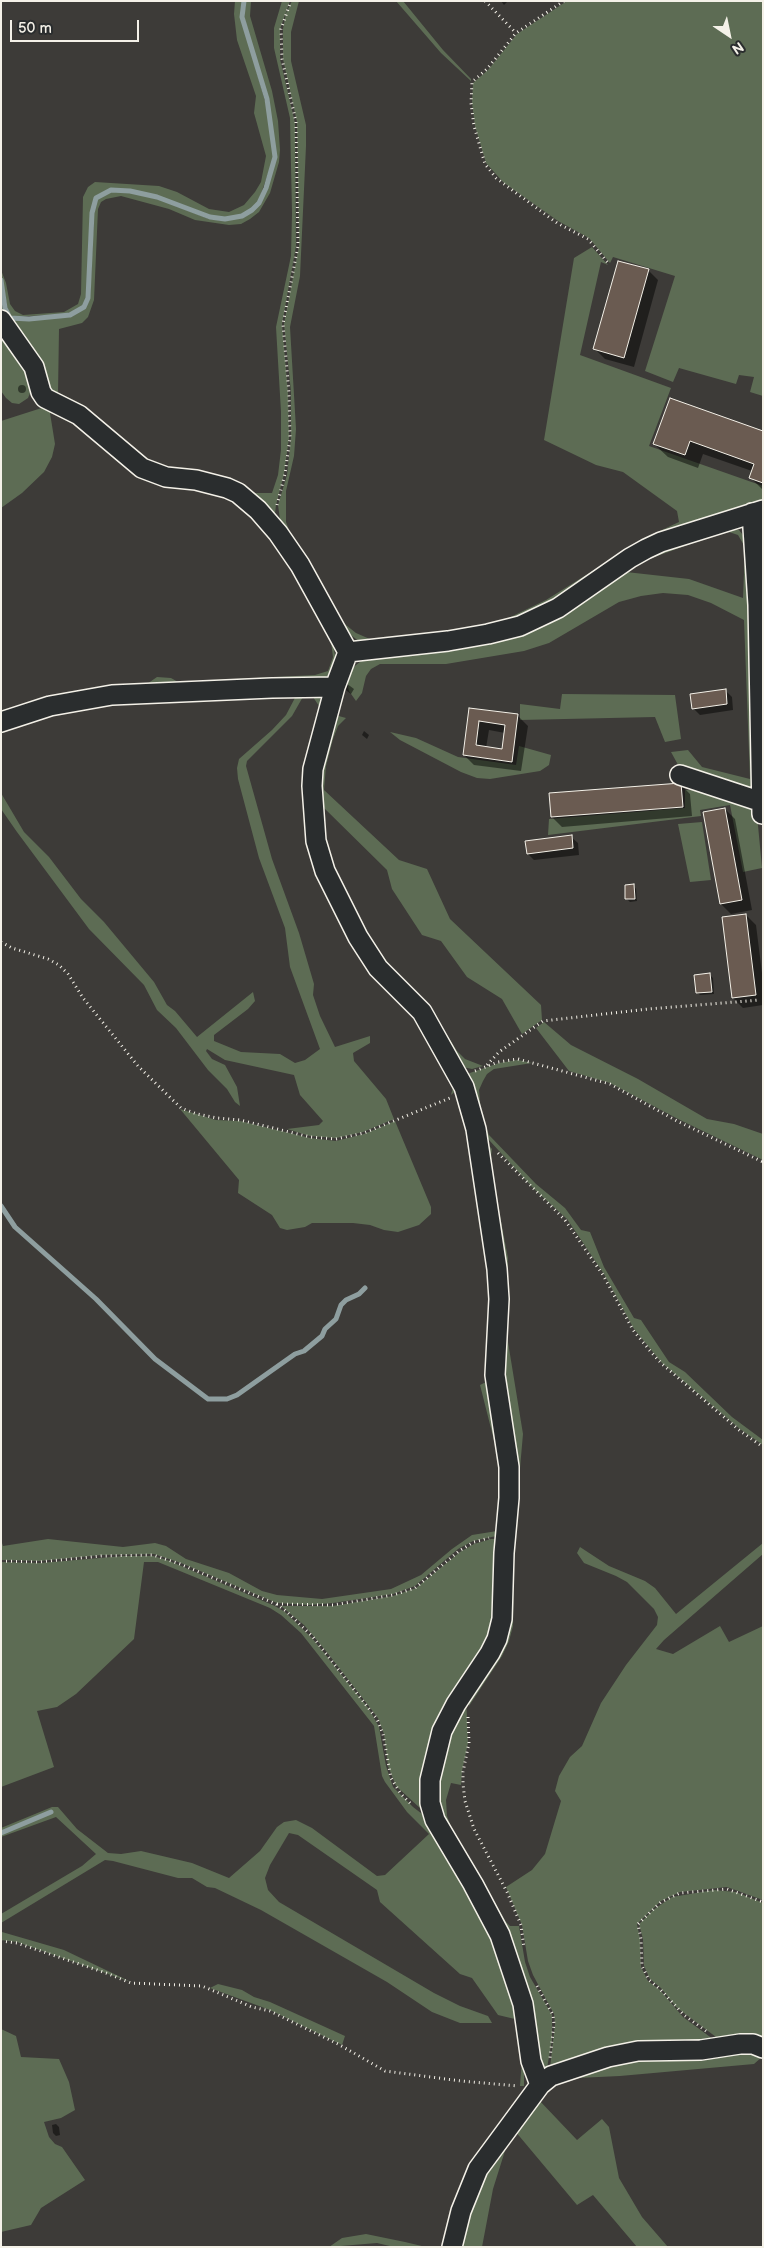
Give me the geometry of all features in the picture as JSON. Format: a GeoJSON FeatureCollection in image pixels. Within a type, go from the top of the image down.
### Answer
{"type":"FeatureCollection","features":[{"type":"Feature","properties":{"kind":"street"},"geometry":{"type":"LineString","coordinates":[[1,320],[34,367],[41,392],[45,398],[79,415],[131,460],[154,474],[196,480],[227,488],[258,510],[278,533],[300,565],[348,652],[336,687],[314,769],[313,816],[320,856],[334,890],[369,955],[422,1012],[461,1080],[476,1129],[498,1269],[495,1375],[509,1467],[504,1590],[500,1629],[490,1653],[447,1718],[437,1745],[429,1792],[435,1820],[474,1884],[500,1935],[521,1996],[531,2061],[546,2081]]}},
{"type":"Feature","properties":{"kind":"street"},"geometry":{"type":"LineString","coordinates":[[348,652],[488,634],[520,626],[558,608],[630,558],[661,542],[758,512],[762,808],[680,775]]}},
{"type":"Feature","properties":{"kind":"street"},"geometry":{"type":"LineString","coordinates":[[1,722],[50,706],[112,695],[262,688],[336,687]]}},
{"type":"Feature","properties":{"kind":"street"},"geometry":{"type":"LineString","coordinates":[[452,2247],[461,2211],[478,2169],[546,2081],[608,2057],[638,2051],[700,2050],[722,2045],[753,2044],[763,2048]]}},
{"type":"Feature","properties":{"kind":"path"},"geometry":{"type":"LineString","coordinates":[[278,533],[277,505],[285,474],[290,421],[283,324],[298,246],[296,122],[282,59],[282,29],[291,1]]}},
{"type":"Feature","properties":{"kind":"path"},"geometry":{"type":"LineString","coordinates":[[485,1],[516,33]]}},
{"type":"Feature","properties":{"kind":"path"},"geometry":{"type":"LineString","coordinates":[[564,1],[516,33],[487,69],[472,82],[471,103],[474,126],[485,164],[502,183],[557,223],[588,239],[609,264]]}},
{"type":"Feature","properties":{"kind":"path"},"geometry":{"type":"LineString","coordinates":[[1,942],[19,950],[48,958],[59,965],[68,974],[83,998],[138,1066],[181,1108],[197,1114],[240,1120],[310,1137],[336,1139],[364,1133],[449,1099],[461,1080],[486,1066],[518,1059],[610,1084],[678,1121],[763,1162]]}},
{"type":"Feature","properties":{"kind":"path"},"geometry":{"type":"LineString","coordinates":[[486,1066],[499,1052],[543,1021],[648,1009],[760,1000]]}},
{"type":"Feature","properties":{"kind":"path"},"geometry":{"type":"LineString","coordinates":[[476,1129],[533,1190],[566,1220],[599,1268],[633,1330],[651,1352],[739,1430],[763,1447]]}},
{"type":"Feature","properties":{"kind":"path"},"geometry":{"type":"LineString","coordinates":[[276,1604],[333,1605],[393,1595],[416,1588],[459,1551],[474,1542],[505,1537]]}},
{"type":"Feature","properties":{"kind":"path"},"geometry":{"type":"LineString","coordinates":[[1,1561],[40,1562],[101,1556],[153,1555],[180,1564],[276,1604],[303,1626],[370,1709],[380,1726],[387,1766],[395,1786],[414,1806],[435,1820]]}},
{"type":"Feature","properties":{"kind":"path"},"geometry":{"type":"LineString","coordinates":[[467,1689],[470,1729],[463,1772],[465,1801],[474,1830],[507,1892],[521,1926],[525,1953]]}},
{"type":"Feature","properties":{"kind":"path"},"geometry":{"type":"LineString","coordinates":[[722,2045],[712,2035],[684,2016],[660,1989],[649,1980],[642,1966],[641,1939],[638,1924],[661,1902],[672,1895],[680,1893],[727,1889],[763,1902]]}},
{"type":"Feature","properties":{"kind":"path"},"geometry":{"type":"LineString","coordinates":[[1,1941],[17,1943],[131,1983],[202,1986],[252,2007],[270,2011],[338,2044],[385,2071],[413,2076],[527,2088],[546,2081],[553,2040],[553,2015],[534,1981]]}},
{"type":"Feature","properties":{"kind":"green space"},"geometry":{"type":"Polygon","coordinates":[[[235,1],[243,1],[241,17],[269,115],[274,157],[258,202],[252,209],[242,215],[225,218],[210,216],[157,196],[130,190],[110,189],[95,197],[89,238],[87,297],[83,306],[70,314],[10,317],[1,270],[6,283],[10,304],[15,311],[23,315],[64,312],[78,304],[81,294],[83,197],[88,187],[95,182],[159,186],[177,192],[209,209],[229,212],[244,205],[255,192],[261,182],[266,156],[254,113],[256,96],[237,40],[234,14],[235,1]]]}},
{"type":"Feature","properties":{"kind":"green space"},"geometry":{"type":"Polygon","coordinates":[[[246,1],[251,1],[250,16],[272,91],[278,121],[280,150],[279,162],[270,193],[259,212],[241,224],[229,225],[195,220],[169,209],[121,196],[106,199],[101,202],[98,209],[94,300],[88,317],[82,323],[59,329],[58,394],[156,467],[52,397],[1,317],[1,289],[4,308],[9,320],[70,317],[85,308],[90,298],[94,213],[97,199],[111,191],[130,192],[156,198],[209,219],[226,221],[242,217],[253,211],[260,203],[276,157],[268,99],[244,17],[246,1]]]}},
{"type":"Feature","properties":{"kind":"green space"},"geometry":{"type":"Polygon","coordinates":[[[282,1],[290,1],[280,29],[280,59],[295,123],[296,246],[282,324],[288,393],[289,438],[274,522],[257,504],[166,474],[157,468],[243,486],[255,493],[272,493],[278,475],[281,450],[281,412],[276,327],[291,256],[292,213],[290,118],[274,48],[274,28],[282,1]]]}},
{"type":"Feature","properties":{"kind":"green space"},"geometry":{"type":"Polygon","coordinates":[[[292,1],[299,1],[291,32],[291,61],[306,125],[306,146],[300,276],[290,327],[296,429],[294,456],[286,491],[286,522],[291,535],[341,621],[356,633],[372,640],[496,624],[546,600],[647,537],[679,522],[677,511],[623,472],[596,465],[544,440],[574,258],[592,247],[608,265],[601,262],[580,355],[671,388],[649,446],[763,486],[763,504],[720,517],[550,607],[491,630],[360,642],[340,627],[281,527],[278,505],[287,475],[291,438],[291,392],[284,324],[299,246],[297,122],[283,59],[283,29],[286,13],[292,1]]]}},
{"type":"Feature","properties":{"kind":"green space"},"geometry":{"type":"Polygon","coordinates":[[[396,1],[403,1],[471,81],[441,53],[396,1]]]}},
{"type":"Feature","properties":{"kind":"green space"},"geometry":{"type":"Polygon","coordinates":[[[567,1],[763,1],[763,396],[750,392],[754,377],[739,375],[736,384],[679,368],[673,382],[645,371],[675,276],[613,257],[610,263],[589,238],[558,221],[503,182],[486,163],[475,126],[472,103],[473,83],[488,70],[517,34],[567,1]]]}},
{"type":"Feature","properties":{"kind":"green space"},"geometry":{"type":"Polygon","coordinates":[[[1,328],[24,358],[31,391],[28,398],[19,404],[12,403],[1,391],[1,328]]]}},
{"type":"Feature","properties":{"kind":"green space"},"geometry":{"type":"Polygon","coordinates":[[[51,405],[90,426],[107,440],[124,460],[139,471],[161,480],[202,484],[222,492],[243,503],[261,520],[273,533],[301,576],[330,628],[335,655],[334,666],[330,675],[316,681],[105,693],[49,703],[1,718],[1,712],[35,701],[70,694],[144,686],[157,677],[171,678],[178,682],[315,675],[328,671],[333,657],[330,634],[317,605],[271,533],[250,511],[228,497],[211,491],[150,481],[126,467],[91,432],[61,415],[50,413],[55,444],[52,457],[44,472],[22,493],[1,508],[1,421],[51,405]]]}},
{"type":"Feature","properties":{"kind":"green space"},"geometry":{"type":"Polygon","coordinates":[[[728,528],[739,530],[746,539],[748,547],[754,789],[682,772],[671,752],[688,750],[702,767],[750,779],[744,620],[711,603],[688,595],[663,593],[619,602],[549,643],[524,651],[446,664],[380,664],[371,669],[366,676],[362,693],[356,701],[349,691],[346,678],[350,670],[366,657],[477,641],[628,563],[728,528]],[[729,532],[715,535],[638,563],[626,572],[689,579],[743,598],[745,547],[738,535],[729,532]]]}},
{"type":"Feature","properties":{"kind":"green space"},"geometry":{"type":"Polygon","coordinates":[[[309,690],[316,693],[324,703],[310,765],[307,790],[315,849],[327,886],[365,956],[379,975],[425,1022],[460,1087],[451,1095],[454,1083],[421,1020],[368,967],[347,935],[319,874],[306,829],[307,819],[302,783],[319,706],[313,697],[304,695],[292,716],[247,761],[246,766],[272,859],[299,933],[314,984],[313,995],[320,1016],[335,1047],[370,1036],[370,1043],[353,1053],[354,1061],[386,1099],[394,1119],[363,1132],[336,1138],[310,1136],[287,1129],[319,1125],[323,1121],[300,1095],[294,1075],[225,1060],[207,1049],[206,1051],[212,1059],[225,1065],[237,1087],[240,1106],[235,1102],[227,1089],[208,1070],[176,1028],[157,1010],[144,985],[89,929],[1,809],[1,793],[24,832],[49,857],[81,899],[104,922],[154,982],[167,1005],[175,1011],[197,1037],[253,992],[255,1001],[248,1009],[214,1035],[214,1041],[241,1052],[280,1054],[295,1063],[305,1060],[320,1049],[290,967],[285,928],[259,858],[238,779],[237,768],[239,759],[286,715],[297,694],[195,698],[69,708],[1,729],[1,726],[80,703],[153,697],[309,690]]]}},
{"type":"Feature","properties":{"kind":"green space"},"geometry":{"type":"Polygon","coordinates":[[[562,694],[675,695],[681,739],[665,742],[655,717],[520,720],[520,704],[560,709],[562,694]]]}},
{"type":"Feature","properties":{"kind":"green space"},"geometry":{"type":"Polygon","coordinates":[[[335,715],[346,718],[338,726],[333,739],[326,766],[324,790],[399,860],[427,869],[450,919],[541,1005],[542,1020],[522,1034],[502,999],[467,977],[441,941],[422,935],[392,889],[387,870],[322,806],[324,834],[331,861],[370,939],[391,967],[420,996],[436,1017],[457,1051],[465,1059],[483,1066],[472,1069],[463,1067],[384,968],[320,843],[321,757],[335,715]]]}},
{"type":"Feature","properties":{"kind":"green space"},"geometry":{"type":"Polygon","coordinates":[[[390,732],[416,738],[458,757],[516,765],[519,746],[551,755],[549,765],[540,771],[490,779],[477,778],[461,772],[400,740],[390,732]]]}},
{"type":"Feature","properties":{"kind":"green space"},"geometry":{"type":"Polygon","coordinates":[[[685,790],[719,791],[756,804],[762,868],[743,872],[730,805],[700,810],[701,816],[548,835],[549,819],[685,808],[685,790]]]}},
{"type":"Feature","properties":{"kind":"green space"},"geometry":{"type":"Polygon","coordinates":[[[702,822],[711,880],[690,882],[678,824],[702,822]]]}},
{"type":"Feature","properties":{"kind":"green space"},"geometry":{"type":"Polygon","coordinates":[[[544,1022],[571,1045],[638,1079],[707,1119],[734,1124],[763,1134],[763,1160],[678,1119],[610,1083],[569,1071],[536,1028],[544,1022]]]}},
{"type":"Feature","properties":{"kind":"green space"},"geometry":{"type":"Polygon","coordinates":[[[518,1060],[532,1063],[494,1069],[487,1074],[479,1090],[481,1114],[489,1135],[536,1184],[565,1208],[581,1230],[590,1232],[604,1267],[634,1318],[641,1320],[669,1362],[685,1372],[732,1417],[763,1440],[763,1445],[740,1429],[662,1363],[634,1329],[604,1274],[567,1219],[534,1189],[478,1128],[464,1075],[499,1063],[518,1060]]]}},
{"type":"Feature","properties":{"kind":"green space"},"geometry":{"type":"Polygon","coordinates":[[[461,1092],[468,1113],[493,1267],[495,1303],[491,1375],[505,1461],[501,1535],[473,1541],[458,1549],[415,1586],[393,1594],[309,1605],[277,1603],[181,1563],[154,1554],[101,1555],[39,1561],[1,1560],[1,1540],[3,1546],[48,1539],[123,1547],[155,1543],[166,1546],[186,1559],[229,1573],[262,1591],[277,1595],[322,1599],[391,1589],[421,1575],[472,1535],[497,1531],[502,1488],[501,1468],[480,1385],[488,1381],[487,1352],[492,1305],[490,1267],[465,1111],[461,1098],[455,1096],[461,1092]]]}},
{"type":"Feature","properties":{"kind":"green space"},"geometry":{"type":"Polygon","coordinates":[[[180,1109],[216,1120],[240,1121],[310,1138],[336,1141],[364,1134],[395,1121],[431,1207],[431,1214],[419,1225],[398,1232],[353,1223],[312,1223],[305,1227],[287,1230],[280,1228],[272,1215],[238,1193],[239,1180],[180,1109]]]}},
{"type":"Feature","properties":{"kind":"green space"},"geometry":{"type":"Polygon","coordinates":[[[479,1135],[492,1149],[490,1164],[508,1258],[507,1336],[523,1434],[514,1536],[513,1626],[502,1656],[469,1706],[469,1694],[491,1659],[507,1555],[479,1135]]]}},
{"type":"Feature","properties":{"kind":"green space"},"geometry":{"type":"Polygon","coordinates":[[[491,1539],[501,1539],[494,1633],[462,1689],[426,1810],[421,1809],[396,1786],[388,1766],[384,1734],[378,1718],[304,1625],[281,1606],[333,1606],[393,1596],[416,1588],[460,1552],[474,1544],[491,1539]]]}},
{"type":"Feature","properties":{"kind":"green space"},"geometry":{"type":"Polygon","coordinates":[[[763,1543],[763,1554],[656,1649],[673,1654],[720,1626],[729,1642],[763,1626],[763,1900],[727,1887],[680,1892],[661,1901],[637,1924],[640,1939],[641,1967],[648,1981],[660,1990],[683,2017],[717,2042],[550,2068],[555,2024],[554,2014],[533,1975],[528,1961],[522,1925],[506,1887],[532,1870],[545,1854],[561,1801],[555,1791],[559,1776],[570,1757],[582,1746],[601,1703],[626,1665],[657,1625],[658,1617],[654,1609],[627,1582],[584,1563],[577,1553],[580,1547],[609,1566],[645,1581],[655,1588],[676,1614],[763,1543]]]}},
{"type":"Feature","properties":{"kind":"green space"},"geometry":{"type":"Polygon","coordinates":[[[124,1556],[153,1556],[167,1560],[285,1612],[312,1638],[369,1709],[379,1727],[386,1766],[393,1787],[413,1807],[430,1820],[485,1912],[498,1940],[521,2007],[524,2023],[524,2086],[520,2086],[522,2058],[519,2020],[498,2015],[472,1978],[460,1974],[380,1902],[377,1890],[298,1835],[289,1833],[270,1865],[265,1878],[268,1890],[279,1902],[434,1993],[460,2006],[488,2016],[492,2023],[460,2023],[432,2012],[387,1982],[261,1910],[215,1888],[207,1887],[192,1878],[178,1878],[113,1861],[105,1860],[1,1923],[1,1914],[82,1866],[96,1854],[56,1817],[1,1837],[1,1834],[52,1813],[51,1811],[1,1831],[1,1828],[52,1807],[58,1807],[77,1829],[108,1853],[121,1854],[141,1851],[192,1863],[229,1878],[260,1851],[277,1827],[284,1822],[296,1820],[312,1828],[377,1876],[385,1875],[429,1834],[407,1812],[385,1782],[382,1776],[374,1726],[301,1633],[270,1608],[158,1562],[144,1562],[134,1639],[76,1694],[57,1707],[37,1711],[54,1767],[1,1787],[1,1562],[40,1563],[124,1556]]]}},
{"type":"Feature","properties":{"kind":"green space"},"geometry":{"type":"Polygon","coordinates":[[[466,1696],[468,1743],[461,1785],[451,1783],[446,1800],[447,1816],[451,1827],[506,1922],[510,1926],[519,1926],[525,1962],[530,1977],[552,2015],[552,2040],[547,2068],[538,2061],[530,2019],[438,1816],[434,1776],[466,1696]]]}},
{"type":"Feature","properties":{"kind":"green space"},"geometry":{"type":"Polygon","coordinates":[[[714,1890],[736,1892],[763,1903],[763,2045],[720,2040],[676,2007],[661,1988],[650,1979],[644,1966],[643,1939],[639,1924],[653,1910],[672,1897],[714,1890]]]}},
{"type":"Feature","properties":{"kind":"green space"},"geometry":{"type":"Polygon","coordinates":[[[1,1928],[2,1932],[64,1950],[131,1982],[17,1942],[1,1940],[1,1928]]]}},
{"type":"Feature","properties":{"kind":"green space"},"geometry":{"type":"Polygon","coordinates":[[[218,1984],[242,1990],[345,2036],[342,2045],[270,2010],[210,1988],[218,1984]]]}},
{"type":"Feature","properties":{"kind":"green space"},"geometry":{"type":"Polygon","coordinates":[[[1,2029],[16,2036],[21,2057],[59,2059],[69,2082],[75,2110],[61,2118],[44,2122],[49,2137],[55,2144],[62,2147],[85,2180],[41,2208],[31,2225],[1,2232],[1,2029]]]}},
{"type":"Feature","properties":{"kind":"green space"},"geometry":{"type":"Polygon","coordinates":[[[727,2046],[755,2048],[763,2051],[763,2056],[754,2064],[577,2078],[547,2088],[538,2099],[577,2140],[602,2119],[609,2127],[619,2178],[642,2217],[668,2247],[637,2247],[593,2195],[577,2205],[515,2131],[509,2138],[493,2189],[482,2247],[456,2247],[464,2214],[475,2182],[543,2089],[565,2077],[614,2059],[639,2054],[705,2052],[727,2046]]]}},
{"type":"Feature","properties":{"kind":"green space"},"geometry":{"type":"Polygon","coordinates":[[[366,2234],[426,2247],[394,2247],[377,2243],[329,2247],[342,2238],[366,2234]]]}},
{"type":"Feature","properties":{"kind":"building"},"geometry":{"type":"Polygon","coordinates":[[[618,261],[649,269],[624,358],[593,349],[618,261]]]}},
{"type":"Feature","properties":{"kind":"building"},"geometry":{"type":"Polygon","coordinates":[[[670,398],[763,431],[763,483],[749,478],[754,464],[690,441],[685,455],[653,444],[670,398]]]}},
{"type":"Feature","properties":{"kind":"building"},"geometry":{"type":"Polygon","coordinates":[[[726,689],[727,704],[692,709],[690,694],[726,689]]]}},
{"type":"Feature","properties":{"kind":"building"},"geometry":{"type":"Polygon","coordinates":[[[469,708],[518,714],[512,762],[463,755],[469,708]],[[479,721],[476,745],[502,749],[505,725],[479,721]]]}},
{"type":"Feature","properties":{"kind":"building"},"geometry":{"type":"Polygon","coordinates":[[[681,783],[683,807],[551,817],[549,793],[681,783]]]}},
{"type":"Feature","properties":{"kind":"building"},"geometry":{"type":"Polygon","coordinates":[[[725,808],[742,900],[720,904],[703,812],[725,808]]]}},
{"type":"Feature","properties":{"kind":"building"},"geometry":{"type":"Polygon","coordinates":[[[572,835],[573,848],[527,854],[525,841],[572,835]]]}},
{"type":"Feature","properties":{"kind":"building"},"geometry":{"type":"Polygon","coordinates":[[[634,884],[635,899],[625,899],[625,885],[634,884]]]}},
{"type":"Feature","properties":{"kind":"building"},"geometry":{"type":"Polygon","coordinates":[[[746,914],[756,995],[732,998],[722,917],[746,914]]]}},
{"type":"Feature","properties":{"kind":"building"},"geometry":{"type":"Polygon","coordinates":[[[710,973],[712,992],[696,993],[694,975],[710,973]]]}},
{"type":"Feature","properties":{"kind":"waterway"},"geometry":{"type":"LineString","coordinates":[[1,280],[5,308],[10,318],[29,319],[70,315],[84,307],[88,298],[92,213],[96,198],[111,190],[130,191],[157,197],[210,217],[225,219],[242,216],[259,203],[266,188],[275,157],[267,99],[242,17],[244,1]]}},
{"type":"Feature","properties":{"kind":"waterway"},"geometry":{"type":"LineString","coordinates":[[1,1206],[15,1227],[96,1299],[155,1359],[208,1399],[227,1399],[237,1395],[295,1354],[304,1351],[322,1336],[325,1329],[336,1319],[341,1305],[365,1288]]}},
{"type":"Feature","properties":{"kind":"waterway"},"geometry":{"type":"LineString","coordinates":[[1,1833],[51,1812]]}}]}
